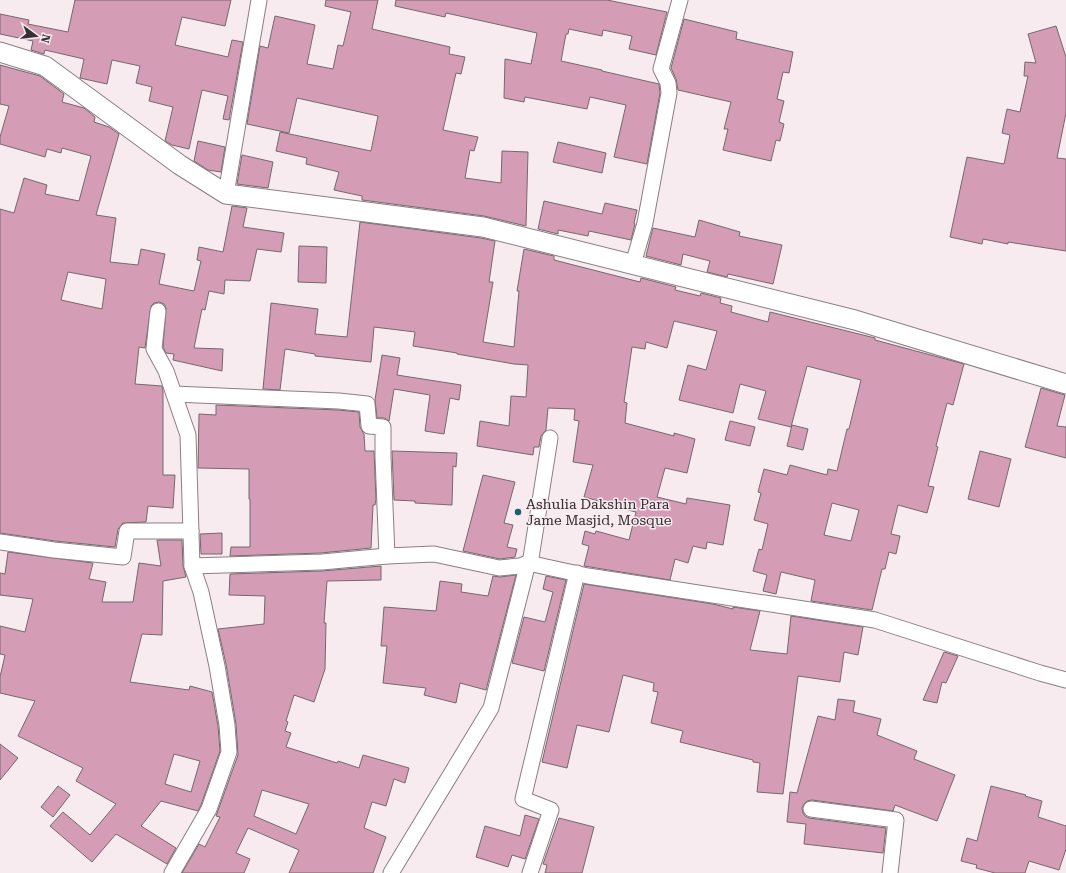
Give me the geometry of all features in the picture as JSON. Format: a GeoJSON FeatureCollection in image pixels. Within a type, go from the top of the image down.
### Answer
{"type":"FeatureCollection","features":[{"type":"Feature","properties":{"kind":"street"},"geometry":{"type":"LineString","coordinates":[[226,194],[260,0]]}},
{"type":"Feature","properties":{"kind":"street"},"geometry":{"type":"LineString","coordinates":[[633,264],[645,223],[668,93],[668,83],[661,69],[680,0]]}},
{"type":"Feature","properties":{"kind":"street"},"geometry":{"type":"LineString","coordinates":[[0,52],[45,66],[180,165],[226,194],[483,227],[856,320],[1066,384]]}},
{"type":"Feature","properties":{"kind":"street"},"geometry":{"type":"LineString","coordinates":[[158,311],[154,348],[166,371],[188,435],[192,566],[201,592],[216,666],[227,725],[229,752],[209,809],[172,873]]}},
{"type":"Feature","properties":{"kind":"street"},"geometry":{"type":"LineString","coordinates":[[174,394],[339,401],[367,404],[369,426],[383,427],[387,556]]}},
{"type":"Feature","properties":{"kind":"street"},"geometry":{"type":"LineString","coordinates":[[391,873],[491,708],[529,563],[550,438]]}},
{"type":"Feature","properties":{"kind":"street"},"geometry":{"type":"LineString","coordinates":[[0,542],[54,550],[123,557],[127,531],[191,531]]}},
{"type":"Feature","properties":{"kind":"street"},"geometry":{"type":"LineString","coordinates":[[192,566],[322,562],[387,556],[434,554],[499,568],[520,566],[529,563],[577,573],[875,620],[1066,680]]}},
{"type":"Feature","properties":{"kind":"street"},"geometry":{"type":"LineString","coordinates":[[530,873],[551,810],[523,799],[577,573]]}},
{"type":"Feature","properties":{"kind":"street"},"geometry":{"type":"LineString","coordinates":[[811,809],[896,820],[890,873]]}},
{"type":"Feature","properties":{"kind":"building"},"geometry":{"type":"Polygon","coordinates":[[[75,0],[231,0],[225,26],[182,17],[175,45],[228,57],[232,40],[243,42],[229,120],[223,119],[228,96],[202,90],[189,149],[172,145],[165,141],[173,107],[149,101],[152,87],[136,83],[140,66],[112,60],[107,84],[80,78],[84,59],[45,50],[44,54],[31,50],[33,41],[0,34],[0,14],[29,20],[28,24],[68,32],[75,0]]]}},
{"type":"Feature","properties":{"kind":"building"},"geometry":{"type":"Polygon","coordinates":[[[326,0],[378,0],[372,29],[450,47],[449,54],[465,57],[461,74],[456,73],[443,130],[478,137],[474,151],[470,150],[465,178],[501,183],[502,151],[528,152],[526,226],[484,216],[362,200],[362,196],[334,190],[339,172],[306,164],[307,158],[276,151],[280,132],[371,151],[378,116],[297,98],[289,133],[247,124],[260,46],[268,48],[275,16],[315,25],[307,64],[333,69],[338,45],[343,46],[351,12],[325,6],[326,0]]]}},
{"type":"Feature","properties":{"kind":"building"},"geometry":{"type":"Polygon","coordinates":[[[396,0],[607,0],[667,12],[656,55],[629,49],[632,36],[603,30],[602,36],[569,29],[568,34],[566,34],[561,61],[659,84],[660,93],[647,164],[614,157],[626,105],[590,97],[587,109],[525,97],[524,102],[504,98],[505,59],[531,64],[537,33],[446,13],[445,17],[395,6],[396,0]]]}},
{"type":"Feature","properties":{"kind":"building"},"geometry":{"type":"Polygon","coordinates":[[[684,19],[737,32],[736,39],[793,52],[789,73],[783,72],[777,99],[784,101],[779,122],[784,124],[780,141],[776,140],[771,161],[723,150],[728,129],[724,129],[731,102],[678,90],[676,79],[671,68],[684,19]]]}},
{"type":"Feature","properties":{"kind":"building"},"geometry":{"type":"Polygon","coordinates":[[[1056,26],[1066,57],[1066,113],[1057,158],[1066,159],[1066,251],[1008,242],[1008,244],[983,239],[982,244],[950,237],[967,157],[1004,164],[1010,135],[1002,133],[1007,109],[1020,112],[1028,76],[1024,76],[1025,62],[1036,63],[1028,34],[1056,26]]]}},
{"type":"Feature","properties":{"kind":"building"},"geometry":{"type":"Polygon","coordinates":[[[0,65],[40,76],[64,94],[62,102],[84,108],[95,117],[94,122],[109,127],[119,134],[96,215],[116,218],[110,262],[138,265],[141,249],[165,254],[159,284],[194,291],[201,261],[197,260],[199,247],[223,252],[232,206],[247,208],[243,227],[284,233],[281,252],[257,249],[250,281],[225,280],[224,294],[209,291],[205,310],[202,309],[194,348],[223,349],[222,371],[173,360],[174,354],[166,353],[163,347],[166,308],[164,304],[159,302],[154,303],[151,306],[145,348],[139,347],[135,384],[162,386],[163,475],[175,475],[173,508],[148,506],[146,522],[123,523],[118,529],[115,547],[55,541],[0,533],[0,209],[14,213],[24,178],[47,185],[45,194],[79,201],[91,156],[62,148],[61,153],[47,149],[45,157],[0,144],[0,137],[9,106],[0,104],[0,65]],[[68,272],[61,300],[102,309],[106,279],[68,272]]]}},
{"type":"Feature","properties":{"kind":"building"},"geometry":{"type":"Polygon","coordinates":[[[198,141],[225,147],[221,172],[208,170],[194,161],[198,141]]]}},
{"type":"Feature","properties":{"kind":"building"},"geometry":{"type":"Polygon","coordinates":[[[558,142],[606,153],[602,173],[553,162],[558,142]]]}},
{"type":"Feature","properties":{"kind":"building"},"geometry":{"type":"Polygon","coordinates":[[[242,155],[273,162],[268,188],[237,184],[242,155]]]}},
{"type":"Feature","properties":{"kind":"building"},"geometry":{"type":"Polygon","coordinates":[[[544,201],[602,214],[605,203],[637,210],[631,240],[589,231],[588,236],[558,230],[558,234],[538,229],[544,201]]]}},
{"type":"Feature","properties":{"kind":"building"},"geometry":{"type":"Polygon","coordinates":[[[699,220],[740,232],[739,236],[782,245],[773,284],[728,274],[727,277],[707,272],[710,261],[683,254],[681,265],[646,256],[653,228],[695,237],[699,220]]]}},
{"type":"Feature","properties":{"kind":"building"},"geometry":{"type":"Polygon","coordinates":[[[360,222],[495,241],[489,282],[493,282],[483,342],[514,347],[519,291],[517,291],[524,249],[554,256],[554,260],[640,282],[641,278],[676,287],[675,290],[700,296],[701,293],[721,298],[720,303],[732,306],[731,312],[768,322],[770,312],[875,338],[875,340],[964,364],[953,405],[947,403],[936,446],[938,447],[928,486],[934,487],[927,513],[898,505],[891,534],[900,536],[896,554],[889,552],[885,569],[882,569],[872,610],[811,601],[815,580],[781,572],[776,594],[763,591],[767,575],[753,571],[759,549],[762,550],[768,524],[754,520],[761,493],[758,492],[764,469],[787,475],[790,465],[827,475],[828,469],[837,471],[861,380],[807,366],[791,427],[758,419],[766,391],[740,384],[733,413],[679,400],[688,365],[706,370],[717,331],[674,321],[667,348],[646,342],[645,349],[632,347],[624,402],[627,403],[625,423],[674,436],[674,433],[695,439],[687,473],[665,468],[657,497],[686,504],[687,498],[730,505],[723,545],[707,542],[706,549],[693,546],[688,563],[675,559],[670,580],[584,566],[589,546],[582,544],[585,531],[595,534],[596,531],[629,540],[636,512],[584,497],[593,465],[573,462],[579,421],[574,420],[575,409],[548,408],[546,430],[541,436],[539,447],[534,447],[533,455],[477,446],[480,421],[509,426],[511,396],[526,397],[528,365],[514,364],[413,346],[415,332],[374,327],[371,362],[315,356],[315,354],[285,349],[280,390],[263,389],[271,303],[318,309],[315,334],[347,337],[360,222]],[[832,503],[824,535],[851,541],[859,510],[832,503]]]}},
{"type":"Feature","properties":{"kind":"building"},"geometry":{"type":"Polygon","coordinates":[[[299,246],[327,247],[326,283],[298,282],[299,246]]]}},
{"type":"Feature","properties":{"kind":"building"},"geometry":{"type":"Polygon","coordinates":[[[382,355],[400,358],[397,375],[461,385],[459,400],[450,398],[444,434],[425,431],[430,395],[394,389],[389,421],[384,418],[377,418],[375,400],[382,355]]]}},
{"type":"Feature","properties":{"kind":"building"},"geometry":{"type":"Polygon","coordinates":[[[1041,388],[1065,395],[1057,426],[1066,427],[1066,458],[1025,447],[1041,388]]]}},
{"type":"Feature","properties":{"kind":"building"},"geometry":{"type":"Polygon","coordinates":[[[216,405],[359,412],[360,427],[364,434],[365,451],[374,451],[376,499],[375,505],[373,505],[371,548],[321,553],[230,556],[231,547],[250,547],[249,469],[198,468],[199,414],[216,415],[216,405]]]}},
{"type":"Feature","properties":{"kind":"building"},"geometry":{"type":"Polygon","coordinates":[[[730,421],[755,427],[750,446],[725,440],[730,421]]]}},
{"type":"Feature","properties":{"kind":"building"},"geometry":{"type":"Polygon","coordinates":[[[792,425],[808,429],[803,450],[787,446],[792,425]]]}},
{"type":"Feature","properties":{"kind":"building"},"geometry":{"type":"Polygon","coordinates":[[[392,451],[457,453],[456,467],[453,466],[452,505],[394,500],[392,451]]]}},
{"type":"Feature","properties":{"kind":"building"},"geometry":{"type":"Polygon","coordinates":[[[980,451],[1011,459],[999,507],[968,499],[980,451]]]}},
{"type":"Feature","properties":{"kind":"building"},"geometry":{"type":"Polygon","coordinates":[[[483,475],[515,482],[504,523],[513,525],[507,547],[517,549],[515,557],[500,559],[463,551],[483,475]]]}},
{"type":"Feature","properties":{"kind":"building"},"geometry":{"type":"Polygon","coordinates":[[[222,533],[222,554],[201,554],[200,534],[222,533]]]}},
{"type":"Feature","properties":{"kind":"building"},"geometry":{"type":"Polygon","coordinates":[[[157,540],[182,540],[183,566],[186,577],[163,581],[162,635],[142,634],[130,682],[189,690],[190,686],[212,692],[218,726],[220,751],[198,811],[161,801],[141,826],[176,848],[167,864],[116,834],[92,862],[50,826],[63,812],[90,835],[116,804],[76,781],[83,768],[18,736],[35,701],[0,693],[0,677],[5,655],[0,654],[0,626],[25,632],[33,599],[0,595],[0,573],[5,574],[8,552],[93,563],[89,579],[106,582],[102,602],[133,602],[139,563],[161,566],[157,540]],[[174,754],[165,784],[191,792],[200,761],[174,754]]]}},
{"type":"Feature","properties":{"kind":"building"},"geometry":{"type":"Polygon","coordinates":[[[381,566],[381,580],[327,581],[324,623],[326,623],[325,669],[314,702],[294,695],[286,721],[288,722],[285,731],[291,733],[286,747],[337,763],[338,761],[359,768],[363,755],[409,768],[405,783],[394,779],[386,806],[372,802],[364,828],[386,837],[373,873],[289,873],[299,850],[248,828],[236,853],[250,859],[244,873],[182,873],[199,844],[205,847],[220,817],[216,816],[238,755],[236,724],[226,664],[218,629],[264,624],[265,596],[229,595],[230,574],[322,571],[381,566]],[[262,790],[254,816],[296,834],[309,804],[262,790]]]}},
{"type":"Feature","properties":{"kind":"building"},"geometry":{"type":"Polygon","coordinates":[[[516,575],[486,690],[460,683],[456,703],[424,695],[426,688],[383,683],[387,646],[381,646],[384,607],[436,611],[440,581],[462,584],[461,592],[488,596],[493,576],[500,577],[516,575]]]}},
{"type":"Feature","properties":{"kind":"building"},"geometry":{"type":"Polygon","coordinates":[[[546,576],[566,580],[544,671],[512,663],[524,617],[545,622],[553,592],[543,589],[546,576]]]}},
{"type":"Feature","properties":{"kind":"building"},"geometry":{"type":"Polygon","coordinates":[[[584,584],[713,604],[733,609],[733,607],[760,611],[750,650],[787,654],[791,616],[863,627],[858,655],[844,652],[840,682],[798,676],[783,794],[757,792],[760,763],[680,742],[683,731],[651,723],[658,692],[653,691],[654,683],[623,675],[609,732],[577,725],[567,768],[542,762],[584,584]]]}},
{"type":"Feature","properties":{"kind":"building"},"geometry":{"type":"Polygon","coordinates":[[[944,652],[958,656],[946,683],[942,682],[937,703],[923,700],[944,652]]]}},
{"type":"Feature","properties":{"kind":"building"},"geometry":{"type":"Polygon","coordinates":[[[838,699],[855,701],[853,712],[881,719],[877,735],[917,751],[914,759],[955,775],[937,821],[895,805],[893,811],[812,800],[807,801],[804,804],[802,808],[803,813],[809,818],[886,828],[883,853],[804,844],[806,824],[787,822],[790,792],[797,793],[818,716],[835,720],[838,699]]]}},
{"type":"Feature","properties":{"kind":"building"},"geometry":{"type":"Polygon","coordinates":[[[0,744],[18,758],[0,780],[0,744]]]}},
{"type":"Feature","properties":{"kind":"building"},"geometry":{"type":"Polygon","coordinates":[[[58,786],[70,795],[53,817],[41,807],[58,786]]]}},
{"type":"Feature","properties":{"kind":"building"},"geometry":{"type":"Polygon","coordinates":[[[991,786],[1026,795],[1025,796],[1042,801],[1038,817],[1066,826],[1066,849],[1059,870],[1029,861],[1025,873],[995,873],[976,868],[977,865],[961,861],[967,838],[977,841],[991,786]]]}},
{"type":"Feature","properties":{"kind":"building"},"geometry":{"type":"Polygon","coordinates":[[[525,815],[539,819],[525,859],[512,855],[508,867],[476,857],[485,826],[520,836],[525,815]]]}},
{"type":"Feature","properties":{"kind":"building"},"geometry":{"type":"Polygon","coordinates":[[[559,818],[594,827],[582,873],[545,873],[547,865],[543,864],[559,818]]]}},
{"type":"Feature","properties":{"kind":"place","name":"Ashulia Dakshin Para Jame Masjid, Mosque"},"geometry":{"type":"Point","coordinates":[518,512]}}]}
